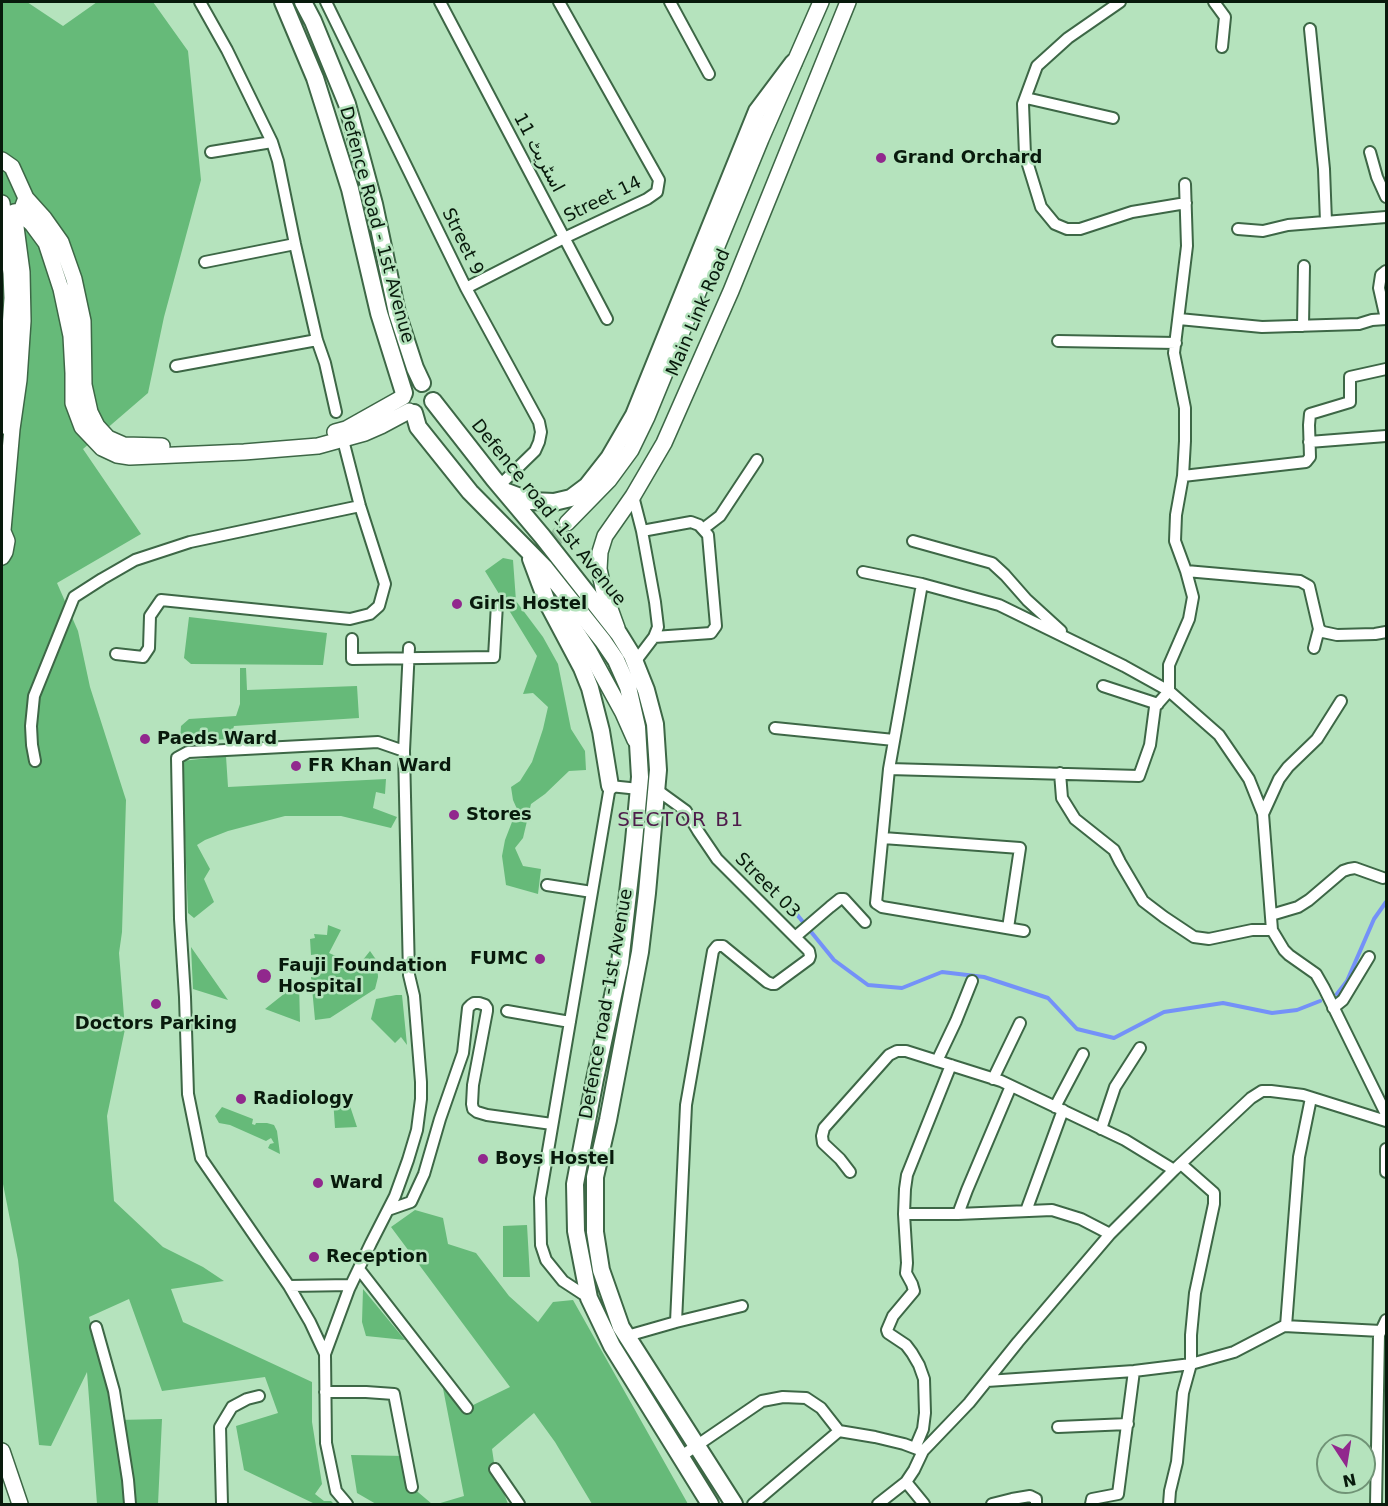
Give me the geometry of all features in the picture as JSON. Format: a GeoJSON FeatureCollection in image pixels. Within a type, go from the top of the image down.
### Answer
{"type":"FeatureCollection","features":[{"type":"Feature","properties":{"kind":"main road","name":"Defence Road - 1st Avenue"},"geometry":{"type":"LineString","coordinates":[[283,2],[315,78],[350,189],[379,313],[418,427],[470,492],[544,567],[603,641],[616,660],[628,687],[637,727],[639,789],[620,963],[575,1184],[576,1231],[589,1298],[612,1346],[710,1504]]}},
{"type":"Feature","properties":{"kind":"main road","name":"Defence road -1st Avenue"},"geometry":{"type":"LineString","coordinates":[[303,2],[347,104],[374,204],[397,313],[422,383],[431,390],[433,401],[619,634],[635,662],[646,690],[655,723],[657,790],[640,952],[595,1177],[595,1232],[601,1270],[621,1327],[734,1504]]}},
{"type":"Feature","properties":{"kind":"main road","name":"Main Link Road"},"geometry":{"type":"LineString","coordinates":[[567,524],[609,480],[631,450],[647,417],[821,2]]}},
{"type":"Feature","properties":{"kind":"main road","name":"Main Link Road"},"geometry":{"type":"LineString","coordinates":[[619,634],[604,592],[599,569],[600,552],[605,536],[633,496],[664,443],[731,291],[848,2]]}},
{"type":"Feature","properties":{"kind":"main road"},"geometry":{"type":"LineString","coordinates":[[501,488],[531,501],[554,502],[571,498],[587,486],[609,458],[634,415],[757,111],[794,63]]}},
{"type":"Feature","properties":{"kind":"main road"},"geometry":{"type":"LineString","coordinates":[[2,160],[12,167],[10,200],[12,298],[2,426]]}},
{"type":"Feature","properties":{"kind":"main road"},"geometry":{"type":"LineString","coordinates":[[10,200],[44,218],[61,242],[74,279],[83,321],[84,385],[87,400],[97,426],[108,438],[124,446],[162,446],[251,443],[310,437],[346,429],[408,403]]}},
{"type":"Feature","properties":{"kind":"main road"},"geometry":{"type":"LineString","coordinates":[[10,200],[46,243],[61,289],[71,336],[72,404],[82,427],[102,448],[117,455],[130,457],[244,452],[318,446],[343,440],[381,426],[408,403],[410,385],[422,383]]}},
{"type":"Feature","properties":{"kind":"main road"},"geometry":{"type":"LineString","coordinates":[[2,557],[6,546],[2,530],[19,380],[22,321],[22,272],[10,200]]}},
{"type":"Feature","properties":{"kind":"main road"},"geometry":{"type":"LineString","coordinates":[[408,403],[419,413],[428,410],[433,401]]}},
{"type":"Feature","properties":{"kind":"main road"},"geometry":{"type":"LineString","coordinates":[[526,548],[547,602],[590,688],[601,731],[610,786]]}},
{"type":"Feature","properties":{"kind":"main road"},"geometry":{"type":"LineString","coordinates":[[562,610],[594,661],[638,745]]}},
{"type":"Feature","properties":{"kind":"main road"},"geometry":{"type":"LineString","coordinates":[[2,1451],[20,1504]]}},
{"type":"Feature","properties":{"kind":"main road"},"geometry":{"type":"LineString","coordinates":[[2,1480],[10,1504]]}},
{"type":"Feature","properties":{"kind":"street"},"geometry":{"type":"LineString","coordinates":[[200,2],[227,50],[279,161],[294,244],[336,412]]}},
{"type":"Feature","properties":{"kind":"street","name":"Street 9"},"geometry":{"type":"LineString","coordinates":[[326,2],[466,288],[539,423],[541,432],[535,451],[501,488]]}},
{"type":"Feature","properties":{"kind":"street","name":"اسٹریٹ 11"},"geometry":{"type":"LineString","coordinates":[[440,2],[607,319]]}},
{"type":"Feature","properties":{"kind":"street","name":"Street 14"},"geometry":{"type":"LineString","coordinates":[[466,288],[657,192],[659,180],[559,2]]}},
{"type":"Feature","properties":{"kind":"street"},"geometry":{"type":"LineString","coordinates":[[670,2],[709,74]]}},
{"type":"Feature","properties":{"kind":"street"},"geometry":{"type":"LineString","coordinates":[[1120,2],[1068,38],[1038,66],[1023,104],[1025,155],[1041,207],[1055,224],[1066,229],[1080,230],[1132,212],[1186,203]]}},
{"type":"Feature","properties":{"kind":"street"},"geometry":{"type":"LineString","coordinates":[[1214,2],[1225,17],[1222,47]]}},
{"type":"Feature","properties":{"kind":"street"},"geometry":{"type":"LineString","coordinates":[[1310,29],[1324,169],[1326,222]]}},
{"type":"Feature","properties":{"kind":"street"},"geometry":{"type":"LineString","coordinates":[[1026,98],[1113,118]]}},
{"type":"Feature","properties":{"kind":"street"},"geometry":{"type":"LineString","coordinates":[[211,152],[272,142]]}},
{"type":"Feature","properties":{"kind":"street"},"geometry":{"type":"LineString","coordinates":[[1370,152],[1386,197]]}},
{"type":"Feature","properties":{"kind":"street"},"geometry":{"type":"LineString","coordinates":[[889,769],[1139,776],[1150,745],[1155,707],[1169,692],[1169,665],[1189,619],[1193,597],[1175,541],[1185,441],[1185,408],[1174,354],[1187,246],[1185,184]]}},
{"type":"Feature","properties":{"kind":"street"},"geometry":{"type":"LineString","coordinates":[[1238,229],[1263,231],[1288,225],[1386,217]]}},
{"type":"Feature","properties":{"kind":"street"},"geometry":{"type":"LineString","coordinates":[[205,262],[294,244]]}},
{"type":"Feature","properties":{"kind":"street"},"geometry":{"type":"LineString","coordinates":[[1303,326],[1304,267]]}},
{"type":"Feature","properties":{"kind":"street"},"geometry":{"type":"LineString","coordinates":[[1179,319],[1262,327],[1359,324],[1386,319],[1378,288],[1381,275],[1386,271]]}},
{"type":"Feature","properties":{"kind":"street"},"geometry":{"type":"LineString","coordinates":[[176,366],[317,340]]}},
{"type":"Feature","properties":{"kind":"street"},"geometry":{"type":"LineString","coordinates":[[1058,341],[1176,343]]}},
{"type":"Feature","properties":{"kind":"street"},"geometry":{"type":"LineString","coordinates":[[1183,476],[1306,462],[1310,457],[1310,414],[1350,402],[1350,377],[1386,369]]}},
{"type":"Feature","properties":{"kind":"street"},"geometry":{"type":"LineString","coordinates":[[1309,442],[1386,436]]}},
{"type":"Feature","properties":{"kind":"street"},"geometry":{"type":"LineString","coordinates":[[116,654],[143,657],[149,648],[150,616],[161,600],[350,619],[370,614],[379,606],[385,584],[360,506],[343,440]]}},
{"type":"Feature","properties":{"kind":"street"},"geometry":{"type":"LineString","coordinates":[[703,529],[720,516],[757,460]]}},
{"type":"Feature","properties":{"kind":"street"},"geometry":{"type":"LineString","coordinates":[[633,496],[642,531],[658,627],[654,638],[635,662]]}},
{"type":"Feature","properties":{"kind":"street"},"geometry":{"type":"LineString","coordinates":[[35,761],[31,726],[34,696],[74,597],[135,560],[190,542],[360,506]]}},
{"type":"Feature","properties":{"kind":"street"},"geometry":{"type":"LineString","coordinates":[[642,531],[691,522],[699,525],[708,535],[716,626],[711,633],[654,638]]}},
{"type":"Feature","properties":{"kind":"street"},"geometry":{"type":"LineString","coordinates":[[914,541],[992,563],[1026,600],[1070,640]]}},
{"type":"Feature","properties":{"kind":"street"},"geometry":{"type":"LineString","coordinates":[[1186,571],[1300,581],[1309,586],[1319,629],[1314,648]]}},
{"type":"Feature","properties":{"kind":"street"},"geometry":{"type":"LineString","coordinates":[[863,572],[922,584],[999,605],[1124,666],[1169,692],[1219,735],[1249,779],[1263,814],[1272,930],[1284,950],[1316,974],[1386,1114]]}},
{"type":"Feature","properties":{"kind":"street"},"geometry":{"type":"LineString","coordinates":[[922,584],[889,769],[876,903],[882,907],[1024,931]]}},
{"type":"Feature","properties":{"kind":"street"},"geometry":{"type":"LineString","coordinates":[[352,639],[352,659],[409,653],[495,657],[497,604]]}},
{"type":"Feature","properties":{"kind":"street"},"geometry":{"type":"LineString","coordinates":[[1319,629],[1337,635],[1386,632]]}},
{"type":"Feature","properties":{"kind":"street"},"geometry":{"type":"LineString","coordinates":[[347,1504],[336,1491],[326,1443],[325,1354],[351,1285],[395,1197],[417,1130],[421,1099],[414,996],[409,975],[404,751],[409,653]]}},
{"type":"Feature","properties":{"kind":"street"},"geometry":{"type":"LineString","coordinates":[[1103,686],[1158,704]]}},
{"type":"Feature","properties":{"kind":"street"},"geometry":{"type":"LineString","coordinates":[[1263,814],[1279,779],[1288,767],[1317,740],[1341,701]]}},
{"type":"Feature","properties":{"kind":"street"},"geometry":{"type":"LineString","coordinates":[[775,728],[894,740]]}},
{"type":"Feature","properties":{"kind":"street"},"geometry":{"type":"LineString","coordinates":[[325,1354],[289,1286],[201,1158],[188,1094],[180,919],[177,758],[188,752],[378,742],[404,751]]}},
{"type":"Feature","properties":{"kind":"street"},"geometry":{"type":"LineString","coordinates":[[1060,773],[1062,798],[1068,811],[1114,850],[1143,901],[1164,917],[1194,937],[1209,939],[1252,930],[1272,930]]}},
{"type":"Feature","properties":{"kind":"street"},"geometry":{"type":"LineString","coordinates":[[589,1298],[563,1281],[546,1260],[542,1245],[540,1198],[610,786],[639,789]]}},
{"type":"Feature","properties":{"kind":"street","name":"Street 03"},"geometry":{"type":"LineString","coordinates":[[657,790],[686,811],[717,859],[803,930],[810,956],[809,959],[772,984],[723,946],[717,946],[713,951],[687,1105],[676,1322]]}},
{"type":"Feature","properties":{"kind":"street"},"geometry":{"type":"LineString","coordinates":[[882,838],[1020,848],[1008,928]]}},
{"type":"Feature","properties":{"kind":"street"},"geometry":{"type":"LineString","coordinates":[[1271,915],[1298,907],[1343,871],[1349,869],[1355,868],[1383,878]]}},
{"type":"Feature","properties":{"kind":"street"},"geometry":{"type":"LineString","coordinates":[[547,885],[592,892]]}},
{"type":"Feature","properties":{"kind":"street"},"geometry":{"type":"LineString","coordinates":[[803,930],[840,899],[844,899],[865,922]]}},
{"type":"Feature","properties":{"kind":"street"},"geometry":{"type":"LineString","coordinates":[[1333,1008],[1343,1000],[1370,957]]}},
{"type":"Feature","properties":{"kind":"street"},"geometry":{"type":"LineString","coordinates":[[937,1061],[972,981]]}},
{"type":"Feature","properties":{"kind":"street"},"geometry":{"type":"LineString","coordinates":[[388,1210],[411,1202],[424,1174],[463,1053],[468,1008],[474,1003],[485,1005],[488,1011],[473,1084],[473,1108],[487,1115],[552,1124]]}},
{"type":"Feature","properties":{"kind":"street"},"geometry":{"type":"LineString","coordinates":[[507,1011],[570,1022]]}},
{"type":"Feature","properties":{"kind":"street"},"geometry":{"type":"LineString","coordinates":[[993,1079],[1020,1023]]}},
{"type":"Feature","properties":{"kind":"street"},"geometry":{"type":"LineString","coordinates":[[1101,1129],[1115,1087],[1140,1048]]}},
{"type":"Feature","properties":{"kind":"street"},"geometry":{"type":"LineString","coordinates":[[850,1172],[823,1143],[824,1128],[889,1055],[897,1051],[906,1051],[993,1079],[1059,1108],[1177,1167],[1214,1193],[1214,1204],[1195,1293],[1191,1364],[1183,1393],[1177,1462],[1169,1504]]}},
{"type":"Feature","properties":{"kind":"street"},"geometry":{"type":"LineString","coordinates":[[1026,1211],[1059,1108],[1083,1054]]}},
{"type":"Feature","properties":{"kind":"street"},"geometry":{"type":"LineString","coordinates":[[878,1504],[906,1482],[914,1470],[923,1429],[924,1379],[919,1365],[906,1345],[887,1330],[893,1316],[914,1291],[906,1273],[904,1189],[907,1175],[951,1065]]}},
{"type":"Feature","properties":{"kind":"street"},"geometry":{"type":"LineString","coordinates":[[958,1214],[1011,1086]]}},
{"type":"Feature","properties":{"kind":"street"},"geometry":{"type":"LineString","coordinates":[[919,1450],[969,1403],[1110,1234],[1251,1098],[1262,1091],[1303,1095],[1386,1120]]}},
{"type":"Feature","properties":{"kind":"street"},"geometry":{"type":"LineString","coordinates":[[1286,1326],[1299,1156],[1311,1098]]}},
{"type":"Feature","properties":{"kind":"street"},"geometry":{"type":"LineString","coordinates":[[1386,1149],[1386,1172]]}},
{"type":"Feature","properties":{"kind":"street"},"geometry":{"type":"LineString","coordinates":[[904,1214],[1052,1210],[1081,1219],[1110,1234]]}},
{"type":"Feature","properties":{"kind":"street"},"geometry":{"type":"LineString","coordinates":[[359,1269],[467,1408]]}},
{"type":"Feature","properties":{"kind":"street"},"geometry":{"type":"LineString","coordinates":[[289,1286],[351,1285]]}},
{"type":"Feature","properties":{"kind":"street"},"geometry":{"type":"LineString","coordinates":[[627,1336],[742,1306]]}},
{"type":"Feature","properties":{"kind":"street"},"geometry":{"type":"LineString","coordinates":[[1376,1504],[1382,1480],[1379,1335],[1386,1320]]}},
{"type":"Feature","properties":{"kind":"street"},"geometry":{"type":"LineString","coordinates":[[987,1381],[1134,1371],[1191,1364],[1234,1352],[1286,1326],[1381,1331]]}},
{"type":"Feature","properties":{"kind":"street"},"geometry":{"type":"LineString","coordinates":[[96,1328],[114,1391],[130,1504]]}},
{"type":"Feature","properties":{"kind":"street"},"geometry":{"type":"LineString","coordinates":[[1091,1504],[1092,1499],[1118,1494],[1134,1371]]}},
{"type":"Feature","properties":{"kind":"street"},"geometry":{"type":"LineString","coordinates":[[325,1392],[394,1394],[412,1487]]}},
{"type":"Feature","properties":{"kind":"street"},"geometry":{"type":"LineString","coordinates":[[222,1504],[220,1427],[231,1407],[247,1399],[260,1396]]}},
{"type":"Feature","properties":{"kind":"street"},"geometry":{"type":"LineString","coordinates":[[680,1456],[762,1401],[783,1397],[806,1398],[821,1408],[839,1431],[875,1437],[919,1450]]}},
{"type":"Feature","properties":{"kind":"street"},"geometry":{"type":"LineString","coordinates":[[1058,1427],[1128,1424]]}},
{"type":"Feature","properties":{"kind":"street"},"geometry":{"type":"LineString","coordinates":[[753,1504],[839,1431]]}},
{"type":"Feature","properties":{"kind":"street"},"geometry":{"type":"LineString","coordinates":[[495,1469],[519,1504]]}},
{"type":"Feature","properties":{"kind":"street"},"geometry":{"type":"LineString","coordinates":[[906,1482],[924,1504]]}},
{"type":"Feature","properties":{"kind":"street"},"geometry":{"type":"LineString","coordinates":[[992,1504],[1030,1496],[1036,1499],[1036,1504]]}},
{"type":"Feature","properties":{"kind":"green space"},"geometry":{"type":"Polygon","coordinates":[[[2,2],[27,2],[63,26],[97,2],[153,2],[188,51],[201,180],[164,317],[148,393],[83,449],[141,534],[57,583],[78,631],[90,687],[126,800],[122,932],[119,953],[125,1029],[107,1116],[114,1201],[163,1247],[203,1267],[224,1281],[171,1289],[183,1322],[312,1382],[312,1422],[322,1484],[315,1494],[324,1501],[331,1501],[334,1504],[315,1504],[244,1470],[236,1426],[278,1413],[265,1377],[162,1391],[129,1299],[89,1317],[118,1420],[162,1419],[158,1504],[97,1504],[87,1372],[51,1446],[39,1445],[18,1260],[2,1179],[2,2]]]}},
{"type":"Feature","properties":{"kind":"green space"},"geometry":{"type":"Polygon","coordinates":[[[503,558],[513,560],[516,601],[543,637],[558,664],[571,729],[585,751],[586,770],[569,771],[531,804],[523,838],[515,848],[523,866],[541,869],[538,894],[506,885],[502,856],[505,840],[517,809],[511,787],[520,781],[532,762],[548,707],[533,693],[523,694],[537,656],[485,571],[503,558]]]}},
{"type":"Feature","properties":{"kind":"green space"},"geometry":{"type":"Polygon","coordinates":[[[189,617],[327,633],[323,665],[191,664],[184,658],[189,617]]]}},
{"type":"Feature","properties":{"kind":"green space"},"geometry":{"type":"Polygon","coordinates":[[[240,668],[246,668],[247,690],[357,686],[359,718],[234,726],[230,739],[180,742],[181,726],[189,719],[236,716],[240,704],[240,668]]]}},
{"type":"Feature","properties":{"kind":"green space"},"geometry":{"type":"Polygon","coordinates":[[[226,756],[228,787],[386,779],[385,794],[376,792],[373,808],[397,817],[391,828],[341,816],[285,816],[228,831],[205,840],[197,845],[210,869],[204,879],[214,902],[194,918],[188,913],[182,761],[226,756]]]}},
{"type":"Feature","properties":{"kind":"green space"},"geometry":{"type":"Polygon","coordinates":[[[328,925],[341,930],[329,953],[358,966],[370,951],[377,961],[378,977],[375,989],[330,1018],[315,1020],[311,977],[320,975],[318,954],[311,955],[310,939],[315,938],[314,934],[327,935],[328,925]]]}},
{"type":"Feature","properties":{"kind":"green space"},"geometry":{"type":"Polygon","coordinates":[[[191,947],[228,1000],[193,989],[191,947]]]}},
{"type":"Feature","properties":{"kind":"green space"},"geometry":{"type":"Polygon","coordinates":[[[299,982],[300,1022],[265,1009],[299,982]]]}},
{"type":"Feature","properties":{"kind":"green space"},"geometry":{"type":"Polygon","coordinates":[[[402,995],[407,1045],[401,1037],[395,1043],[371,1019],[376,999],[402,995]]]}},
{"type":"Feature","properties":{"kind":"green space"},"geometry":{"type":"Polygon","coordinates":[[[333,1098],[335,1102],[350,1106],[357,1127],[335,1128],[333,1098]]]}},
{"type":"Feature","properties":{"kind":"green space"},"geometry":{"type":"Polygon","coordinates":[[[222,1107],[253,1119],[252,1124],[274,1125],[280,1154],[268,1148],[274,1143],[271,1138],[266,1141],[230,1125],[219,1123],[215,1116],[222,1107]]]}},
{"type":"Feature","properties":{"kind":"green space"},"geometry":{"type":"Polygon","coordinates":[[[415,1210],[443,1218],[448,1244],[476,1253],[509,1296],[538,1322],[553,1302],[573,1300],[688,1504],[592,1504],[555,1442],[534,1413],[492,1449],[495,1469],[508,1504],[437,1504],[464,1496],[440,1373],[467,1408],[510,1387],[391,1227],[415,1210]]]}},
{"type":"Feature","properties":{"kind":"green space"},"geometry":{"type":"Polygon","coordinates":[[[527,1225],[530,1277],[503,1277],[503,1226],[527,1225]]]}},
{"type":"Feature","properties":{"kind":"green space"},"geometry":{"type":"Polygon","coordinates":[[[363,1289],[405,1340],[366,1336],[362,1322],[363,1289]]]}},
{"type":"Feature","properties":{"kind":"green space"},"geometry":{"type":"Polygon","coordinates":[[[351,1455],[406,1456],[412,1487],[432,1504],[376,1504],[357,1493],[351,1455]]]}},
{"type":"Feature","properties":{"kind":"waterway"},"geometry":{"type":"LineString","coordinates":[[1337,994],[1347,981],[1374,919],[1386,902]]}},
{"type":"Feature","properties":{"kind":"waterway"},"geometry":{"type":"LineString","coordinates":[[790,906],[834,960],[868,985],[902,988],[942,972],[984,977],[1048,998],[1077,1029],[1114,1038],[1164,1012],[1223,1003],[1272,1013],[1297,1010],[1320,1001]]}},
{"type":"Feature","properties":{"kind":"tunnel"},"geometry":{"type":"LineString","coordinates":[[562,610],[548,579],[548,566],[549,554],[554,541],[567,523]]}},
{"type":"Feature","properties":{"kind":"place","name":"Grand Orchard"},"geometry":{"type":"Point","coordinates":[881,158]}},
{"type":"Feature","properties":{"kind":"place","name":"Girls Hostel"},"geometry":{"type":"Point","coordinates":[457,604]}},
{"type":"Feature","properties":{"kind":"place","name":"Paeds Ward"},"geometry":{"type":"Point","coordinates":[145,739]}},
{"type":"Feature","properties":{"kind":"place","name":"FR Khan Ward"},"geometry":{"type":"Point","coordinates":[296,766]}},
{"type":"Feature","properties":{"kind":"place","name":"Stores"},"geometry":{"type":"Point","coordinates":[454,815]}},
{"type":"Feature","properties":{"kind":"place","name":"FUMC"},"geometry":{"type":"Point","coordinates":[540,959]}},
{"type":"Feature","properties":{"kind":"place","name":"Fauji Foundation Hospital"},"geometry":{"type":"Point","coordinates":[264,976]}},
{"type":"Feature","properties":{"kind":"place","name":"Doctors Parking"},"geometry":{"type":"Point","coordinates":[156,1004]}},
{"type":"Feature","properties":{"kind":"place","name":"Radiology"},"geometry":{"type":"Point","coordinates":[241,1099]}},
{"type":"Feature","properties":{"kind":"place","name":"Boys Hostel"},"geometry":{"type":"Point","coordinates":[483,1159]}},
{"type":"Feature","properties":{"kind":"place","name":"Ward"},"geometry":{"type":"Point","coordinates":[318,1183]}},
{"type":"Feature","properties":{"kind":"place","name":"Reception"},"geometry":{"type":"Point","coordinates":[314,1257]}},
{"type":"Feature","properties":{"kind":"district","name":"SECTOR B1"},"geometry":{"type":"Point","coordinates":[681,821]}}]}
